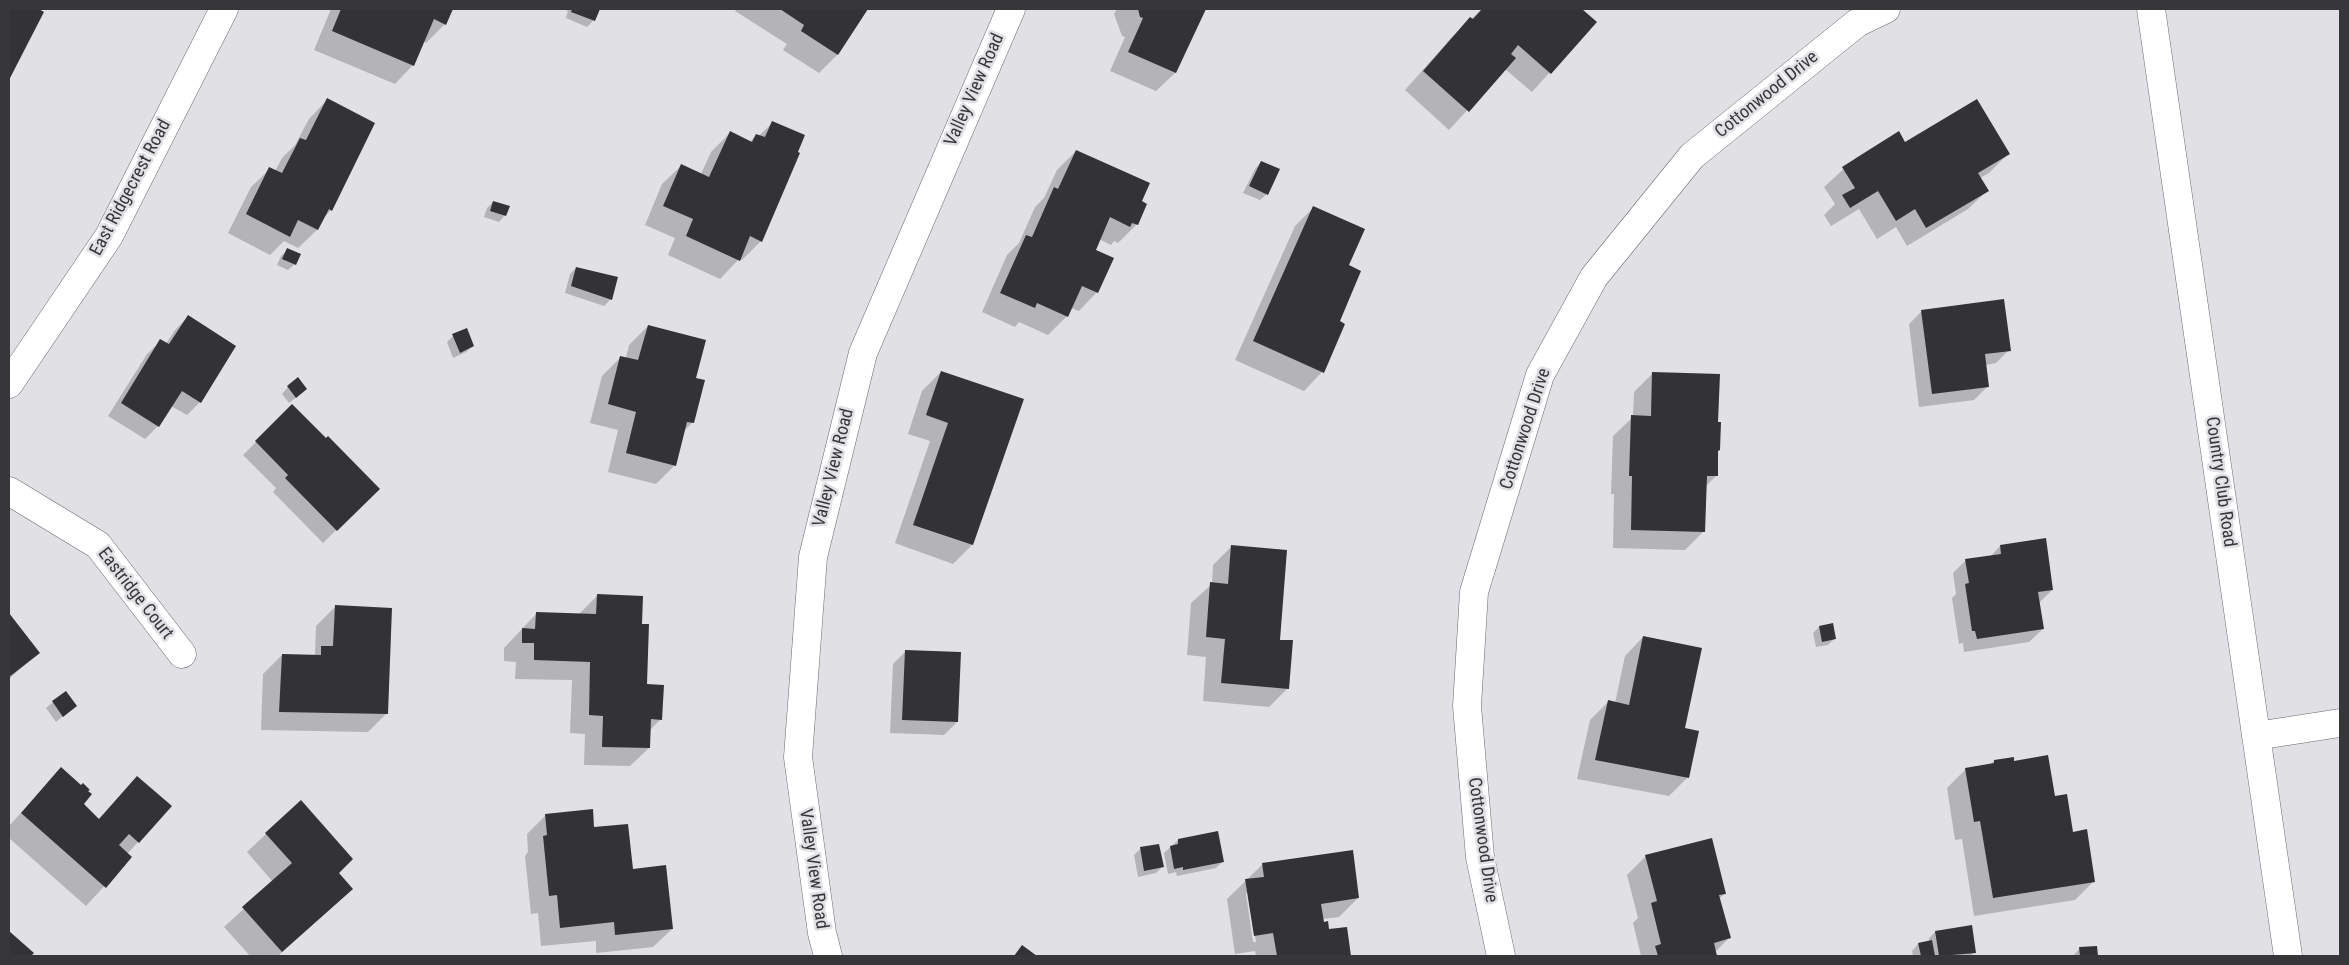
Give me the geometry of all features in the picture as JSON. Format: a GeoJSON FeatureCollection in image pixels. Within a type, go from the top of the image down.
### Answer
{"type":"FeatureCollection","features":[{"type":"Feature","properties":{"kind":"street","name":"East Ridgecrest Road"},"geometry":{"type":"LineString","coordinates":[[9,384],[109,236],[224,9]]}},
{"type":"Feature","properties":{"kind":"street","name":"Valley View Road"},"geometry":{"type":"LineString","coordinates":[[828,956],[822,933],[798,757],[812,557],[863,353],[1011,9]]}},
{"type":"Feature","properties":{"kind":"street","name":"Cottonwood Drive"},"geometry":{"type":"LineString","coordinates":[[1501,956],[1480,857],[1467,706],[1474,592],[1540,375],[1594,277],[1692,156],[1858,22],[1886,9]]}},
{"type":"Feature","properties":{"kind":"street","name":"Country Club Road"},"geometry":{"type":"LineString","coordinates":[[2151,9],[2288,956]]}},
{"type":"Feature","properties":{"kind":"street","name":"Eastridge Court"},"geometry":{"type":"LineString","coordinates":[[9,490],[98,545],[182,654]]}},
{"type":"Feature","properties":{"kind":"street"},"geometry":{"type":"LineString","coordinates":[[2256,736],[2340,723]]}},
{"type":"Feature","properties":{"kind":"building"},"geometry":{"type":"Polygon","coordinates":[[[9,9],[39,9],[44,12],[9,80],[9,9]]]}},
{"type":"Feature","properties":{"kind":"building"},"geometry":{"type":"Polygon","coordinates":[[[341,9],[453,9],[446,25],[434,19],[414,66],[332,31],[341,9]]]}},
{"type":"Feature","properties":{"kind":"building"},"geometry":{"type":"Polygon","coordinates":[[[572,9],[600,9],[595,21],[571,12],[572,9]]]}},
{"type":"Feature","properties":{"kind":"building"},"geometry":{"type":"Polygon","coordinates":[[[780,9],[868,9],[838,55],[801,31],[804,25],[780,9]]]}},
{"type":"Feature","properties":{"kind":"building"},"geometry":{"type":"Polygon","coordinates":[[[1138,9],[1206,9],[1176,73],[1128,52],[1143,18],[1140,17],[1138,9]]]}},
{"type":"Feature","properties":{"kind":"building"},"geometry":{"type":"Polygon","coordinates":[[[1482,9],[1582,9],[1597,22],[1551,74],[1518,45],[1511,54],[1516,58],[1469,112],[1423,71],[1470,17],[1473,19],[1482,9]]]}},
{"type":"Feature","properties":{"kind":"building"},"geometry":{"type":"Polygon","coordinates":[[[327,98],[375,123],[332,211],[329,209],[318,230],[298,220],[290,237],[246,214],[269,167],[282,173],[300,138],[306,140],[327,98]]]}},
{"type":"Feature","properties":{"kind":"building"},"geometry":{"type":"Polygon","coordinates":[[[1977,99],[2010,154],[1978,173],[1989,191],[1926,228],[1915,209],[1896,221],[1878,191],[1850,208],[1842,195],[1855,188],[1842,167],[1899,131],[1905,142],[1977,99]]]}},
{"type":"Feature","properties":{"kind":"building"},"geometry":{"type":"Polygon","coordinates":[[[772,121],[805,135],[798,152],[800,153],[762,242],[750,236],[740,261],[686,236],[693,219],[663,206],[681,164],[709,177],[730,131],[752,142],[756,134],[765,137],[772,121]]]}},
{"type":"Feature","properties":{"kind":"building"},"geometry":{"type":"Polygon","coordinates":[[[1076,150],[1150,183],[1142,201],[1147,204],[1138,225],[1132,223],[1130,227],[1110,217],[1096,250],[1114,258],[1098,293],[1082,286],[1068,317],[1037,303],[1035,308],[1000,293],[1026,235],[1032,237],[1054,187],[1058,189],[1076,150]]]}},
{"type":"Feature","properties":{"kind":"building"},"geometry":{"type":"Polygon","coordinates":[[[1261,161],[1280,169],[1268,195],[1249,186],[1261,161]]]}},
{"type":"Feature","properties":{"kind":"building"},"geometry":{"type":"Polygon","coordinates":[[[493,201],[510,206],[506,216],[490,211],[493,201]]]}},
{"type":"Feature","properties":{"kind":"building"},"geometry":{"type":"Polygon","coordinates":[[[1313,206],[1365,229],[1349,265],[1361,271],[1340,321],[1345,324],[1324,373],[1253,341],[1313,206]]]}},
{"type":"Feature","properties":{"kind":"building"},"geometry":{"type":"Polygon","coordinates":[[[287,248],[301,254],[296,265],[282,259],[287,248]]]}},
{"type":"Feature","properties":{"kind":"building"},"geometry":{"type":"Polygon","coordinates":[[[576,267],[618,277],[612,300],[571,286],[576,267]]]}},
{"type":"Feature","properties":{"kind":"building"},"geometry":{"type":"Polygon","coordinates":[[[2004,299],[2011,351],[1985,354],[1989,387],[1932,394],[1921,310],[2004,299]]]}},
{"type":"Feature","properties":{"kind":"building"},"geometry":{"type":"Polygon","coordinates":[[[188,315],[236,346],[201,403],[182,391],[159,427],[121,403],[160,339],[169,344],[188,315]]]}},
{"type":"Feature","properties":{"kind":"building"},"geometry":{"type":"Polygon","coordinates":[[[648,325],[706,340],[696,378],[705,380],[694,423],[687,422],[676,466],[626,453],[636,412],[608,404],[620,356],[638,360],[648,325]]]}},
{"type":"Feature","properties":{"kind":"building"},"geometry":{"type":"Polygon","coordinates":[[[467,328],[474,346],[460,353],[452,334],[467,328]]]}},
{"type":"Feature","properties":{"kind":"building"},"geometry":{"type":"Polygon","coordinates":[[[941,371],[1024,399],[973,545],[913,525],[948,423],[926,415],[941,371]]]}},
{"type":"Feature","properties":{"kind":"building"},"geometry":{"type":"Polygon","coordinates":[[[1652,372],[1720,374],[1718,422],[1721,422],[1718,476],[1707,476],[1705,532],[1631,530],[1632,476],[1629,476],[1631,415],[1651,416],[1652,372]]]}},
{"type":"Feature","properties":{"kind":"building"},"geometry":{"type":"Polygon","coordinates":[[[298,377],[307,389],[296,398],[287,386],[298,377]]]}},
{"type":"Feature","properties":{"kind":"building"},"geometry":{"type":"Polygon","coordinates":[[[292,404],[326,438],[328,436],[380,489],[337,531],[285,478],[288,475],[255,441],[292,404]]]}},
{"type":"Feature","properties":{"kind":"building"},"geometry":{"type":"Polygon","coordinates":[[[2046,538],[2053,590],[2038,592],[2044,629],[1977,639],[1975,631],[1972,631],[1965,584],[1969,583],[1965,559],[2001,554],[2000,545],[2046,538]]]}},
{"type":"Feature","properties":{"kind":"building"},"geometry":{"type":"Polygon","coordinates":[[[1231,545],[1287,550],[1280,640],[1293,640],[1289,689],[1221,683],[1225,639],[1206,637],[1210,582],[1228,584],[1231,545]]]}},
{"type":"Feature","properties":{"kind":"building"},"geometry":{"type":"Polygon","coordinates":[[[597,594],[643,596],[642,624],[649,624],[647,684],[664,685],[662,720],[651,719],[650,748],[602,747],[603,716],[589,715],[590,662],[534,660],[534,643],[522,643],[522,628],[535,629],[536,612],[596,614],[597,594]]]}},
{"type":"Feature","properties":{"kind":"building"},"geometry":{"type":"Polygon","coordinates":[[[335,605],[392,608],[388,714],[279,712],[282,654],[321,655],[321,646],[333,646],[335,605]]]}},
{"type":"Feature","properties":{"kind":"building"},"geometry":{"type":"Polygon","coordinates":[[[9,613],[40,653],[9,677],[9,613]]]}},
{"type":"Feature","properties":{"kind":"building"},"geometry":{"type":"Polygon","coordinates":[[[1833,623],[1836,639],[1822,642],[1819,626],[1833,623]]]}},
{"type":"Feature","properties":{"kind":"building"},"geometry":{"type":"Polygon","coordinates":[[[1643,636],[1702,648],[1685,728],[1699,731],[1689,778],[1595,760],[1608,700],[1629,705],[1643,636]]]}},
{"type":"Feature","properties":{"kind":"building"},"geometry":{"type":"Polygon","coordinates":[[[905,650],[961,652],[958,722],[902,720],[905,650]]]}},
{"type":"Feature","properties":{"kind":"building"},"geometry":{"type":"Polygon","coordinates":[[[66,691],[77,706],[63,717],[52,701],[66,691]]]}},
{"type":"Feature","properties":{"kind":"building"},"geometry":{"type":"Polygon","coordinates":[[[2048,755],[2055,796],[2067,794],[2073,832],[2087,829],[2095,882],[1993,898],[1980,821],[1974,822],[1965,768],[1994,763],[1994,760],[2014,757],[2014,761],[2048,755]]]}},
{"type":"Feature","properties":{"kind":"building"},"geometry":{"type":"Polygon","coordinates":[[[61,767],[81,785],[83,783],[90,790],[88,791],[92,794],[84,804],[99,819],[137,776],[172,806],[139,843],[129,834],[119,845],[132,857],[106,888],[21,813],[61,767]]]}},
{"type":"Feature","properties":{"kind":"building"},"geometry":{"type":"Polygon","coordinates":[[[301,800],[353,859],[339,873],[353,889],[282,952],[242,907],[292,863],[265,833],[301,800]]]}},
{"type":"Feature","properties":{"kind":"building"},"geometry":{"type":"Polygon","coordinates":[[[593,809],[594,827],[628,824],[633,869],[666,865],[673,929],[615,935],[614,922],[560,928],[557,895],[549,896],[543,836],[547,835],[545,814],[593,809]]]}},
{"type":"Feature","properties":{"kind":"building"},"geometry":{"type":"Polygon","coordinates":[[[1218,831],[1224,862],[1183,870],[1183,867],[1174,869],[1170,846],[1178,844],[1178,839],[1218,831]]]}},
{"type":"Feature","properties":{"kind":"building"},"geometry":{"type":"Polygon","coordinates":[[[1712,838],[1726,894],[1719,895],[1731,938],[1714,943],[1717,956],[1658,956],[1655,946],[1661,944],[1651,903],[1657,901],[1645,855],[1712,838]]]}},
{"type":"Feature","properties":{"kind":"building"},"geometry":{"type":"Polygon","coordinates":[[[1159,844],[1164,867],[1144,871],[1140,847],[1159,844]]]}},
{"type":"Feature","properties":{"kind":"building"},"geometry":{"type":"Polygon","coordinates":[[[1353,850],[1359,898],[1321,904],[1324,922],[1328,921],[1329,929],[1347,927],[1351,956],[1277,956],[1273,933],[1254,936],[1245,879],[1264,877],[1262,863],[1353,850]]]}},
{"type":"Feature","properties":{"kind":"building"},"geometry":{"type":"Polygon","coordinates":[[[1972,925],[1976,953],[1939,956],[1935,931],[1972,925]]]}},
{"type":"Feature","properties":{"kind":"building"},"geometry":{"type":"Polygon","coordinates":[[[9,931],[34,953],[31,956],[9,956],[9,931]]]}},
{"type":"Feature","properties":{"kind":"building"},"geometry":{"type":"Polygon","coordinates":[[[1932,940],[1935,956],[1921,956],[1918,943],[1932,940]]]}},
{"type":"Feature","properties":{"kind":"building"},"geometry":{"type":"Polygon","coordinates":[[[1022,945],[1037,956],[1014,956],[1022,945]]]}},
{"type":"Feature","properties":{"kind":"building"},"geometry":{"type":"Polygon","coordinates":[[[2097,946],[2098,956],[2080,956],[2079,947],[2097,946]]]}}]}
